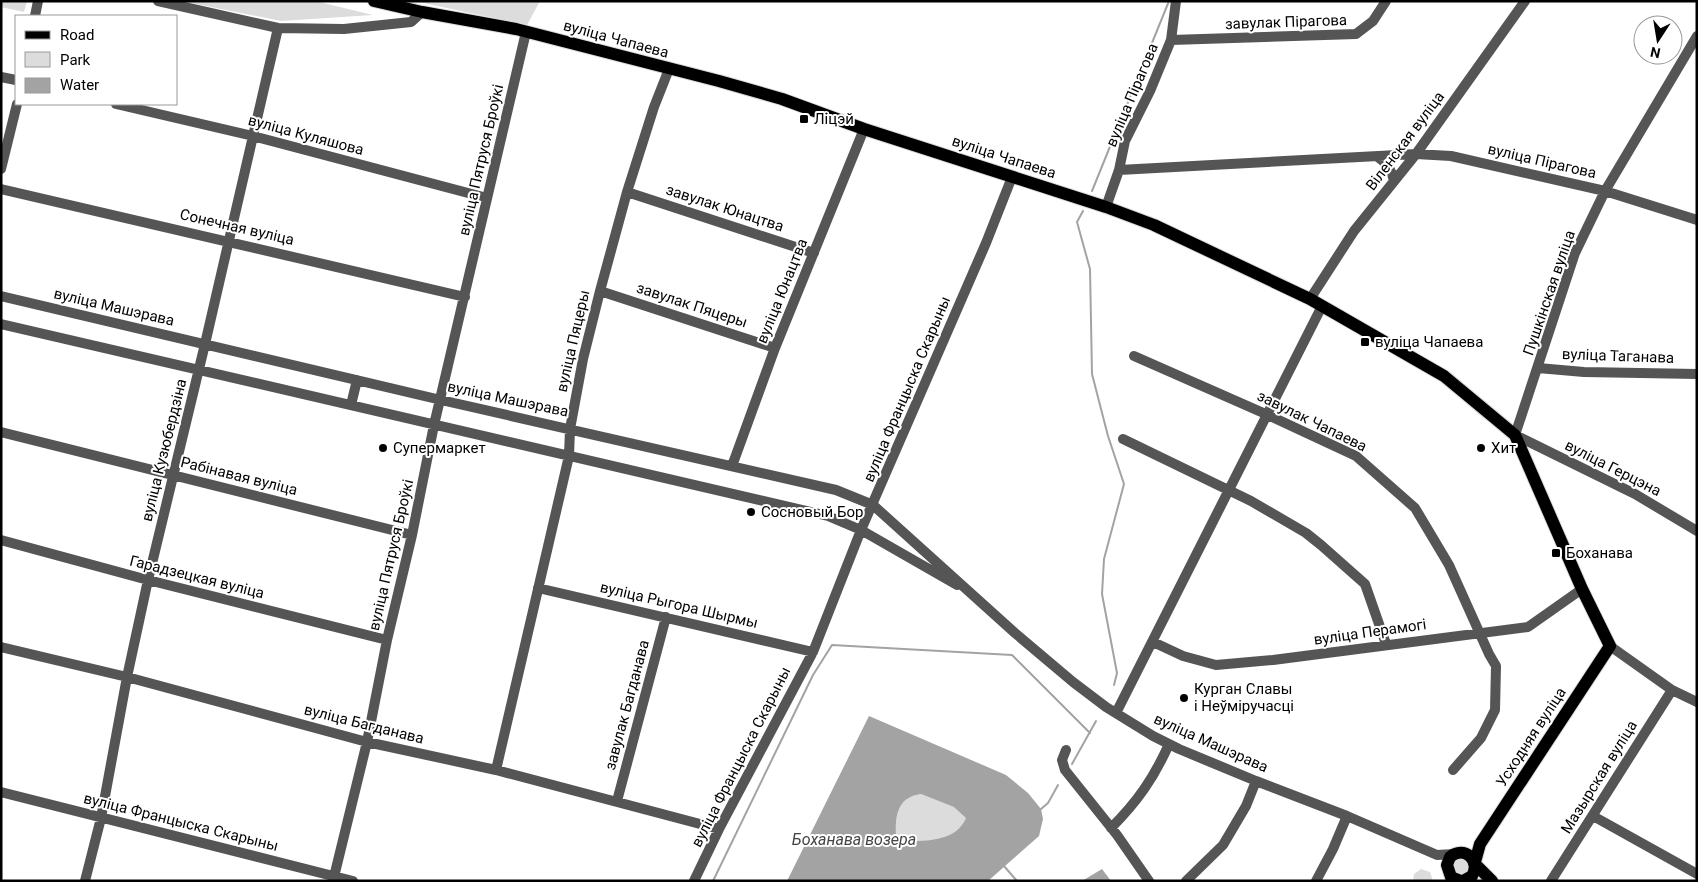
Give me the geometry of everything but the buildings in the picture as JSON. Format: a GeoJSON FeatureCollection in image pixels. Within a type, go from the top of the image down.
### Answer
{"type":"FeatureCollection","features":[{"type":"Feature","properties":{"kind":"main road","name":"вуліца Чапаева"},"geometry":{"type":"LineString","coordinates":[[374,1],[526,32],[720,81],[782,99],[864,129],[1106,207],[1178,236],[1322,306],[1444,376],[1515,435],[1582,589],[1610,646]]}},
{"type":"Feature","properties":{"kind":"main road","name":"Усходняя вуліца"},"geometry":{"type":"LineString","coordinates":[[1475,864],[1480,844],[1610,646]]}},
{"type":"Feature","properties":{"kind":"main road"},"geometry":{"type":"LineString","coordinates":[[1475,864],[1474,872],[1466,881],[1455,879],[1448,874],[1448,861],[1458,854],[1474,849],[1480,844]]}},
{"type":"Feature","properties":{"kind":"main road"},"geometry":{"type":"LineString","coordinates":[[1458,854],[1469,854],[1475,864],[1492,881]]}},
{"type":"Feature","properties":{"kind":"street"},"geometry":{"type":"LineString","coordinates":[[35,15],[38,1]]}},
{"type":"Feature","properties":{"kind":"street"},"geometry":{"type":"LineString","coordinates":[[158,1],[278,28],[344,29],[411,22],[422,12]]}},
{"type":"Feature","properties":{"kind":"street","name":"вуліца Пірагова"},"geometry":{"type":"LineString","coordinates":[[1106,207],[1119,170],[1126,141],[1150,91],[1171,40],[1176,1]]}},
{"type":"Feature","properties":{"kind":"street","name":"завулак Пірагова"},"geometry":{"type":"LineString","coordinates":[[1171,40],[1356,34],[1373,21],[1386,1]]}},
{"type":"Feature","properties":{"kind":"street","name":"Віленская вуліца"},"geometry":{"type":"LineString","coordinates":[[1310,300],[1354,231],[1416,154],[1525,1]]}},
{"type":"Feature","properties":{"kind":"street","name":"вуліца Кузюбердзіна"},"geometry":{"type":"LineString","coordinates":[[85,881],[101,818],[127,677],[148,580],[278,28]]}},
{"type":"Feature","properties":{"kind":"street","name":"вуліца Пятруся Броўкі"},"geometry":{"type":"LineString","coordinates":[[333,878],[367,742],[387,640],[412,535],[434,425],[526,32]]}},
{"type":"Feature","properties":{"kind":"street","name":"Пушкінская вуліца"},"geometry":{"type":"LineString","coordinates":[[1515,435],[1576,253],[1605,190],[1697,36]]}},
{"type":"Feature","properties":{"kind":"street","name":"вуліца Пяцеры"},"geometry":{"type":"LineString","coordinates":[[496,770],[569,456],[570,428],[582,359],[627,192],[668,69]]}},
{"type":"Feature","properties":{"kind":"street"},"geometry":{"type":"LineString","coordinates":[[1,77],[15,80]]}},
{"type":"Feature","properties":{"kind":"street"},"geometry":{"type":"LineString","coordinates":[[1,169],[16,105]]}},
{"type":"Feature","properties":{"kind":"street","name":"вуліца Куляшова"},"geometry":{"type":"LineString","coordinates":[[120,105],[253,136],[487,198]]}},
{"type":"Feature","properties":{"kind":"street","name":"вуліца Юнацтва"},"geometry":{"type":"LineString","coordinates":[[732,466],[775,348],[864,129]]}},
{"type":"Feature","properties":{"kind":"street","name":"вуліца Пірагова"},"geometry":{"type":"LineString","coordinates":[[1119,170],[1416,154],[1451,156],[1605,190],[1697,220]]}},
{"type":"Feature","properties":{"kind":"street"},"geometry":{"type":"LineString","coordinates":[[1378,157],[1390,168],[1394,181]]}},
{"type":"Feature","properties":{"kind":"street","name":"вуліца Францыска Скарыны"},"geometry":{"type":"LineString","coordinates":[[694,881],[719,829],[813,652],[861,530],[986,243],[1012,177]]}},
{"type":"Feature","properties":{"kind":"street","name":"Сонечная вуліца"},"geometry":{"type":"LineString","coordinates":[[1,189],[465,297]]}},
{"type":"Feature","properties":{"kind":"street","name":"завулак Юнацтва"},"geometry":{"type":"LineString","coordinates":[[627,192],[814,253]]}},
{"type":"Feature","properties":{"kind":"street","name":"завулак Пяцеры"},"geometry":{"type":"LineString","coordinates":[[600,291],[775,348]]}},
{"type":"Feature","properties":{"kind":"street","name":"вуліца Машэрава"},"geometry":{"type":"LineString","coordinates":[[1,296],[441,400],[836,490],[873,505],[1015,633],[1073,682],[1116,713],[1169,744],[1256,781],[1347,816],[1436,855],[1458,854]]}},
{"type":"Feature","properties":{"kind":"street"},"geometry":{"type":"LineString","coordinates":[[1116,713],[1322,306]]}},
{"type":"Feature","properties":{"kind":"street","name":"вуліца Машэрава"},"geometry":{"type":"LineString","coordinates":[[1,324],[828,516],[861,530],[976,596]]}},
{"type":"Feature","properties":{"kind":"street","name":"завулак Чапаева"},"geometry":{"type":"LineString","coordinates":[[1134,356],[1356,456],[1415,508],[1449,565],[1496,666],[1495,710],[1481,738],[1453,770]]}},
{"type":"Feature","properties":{"kind":"street","name":"вуліца Таганава"},"geometry":{"type":"LineString","coordinates":[[1538,368],[1584,372],[1697,374]]}},
{"type":"Feature","properties":{"kind":"street"},"geometry":{"type":"LineString","coordinates":[[351,405],[357,380]]}},
{"type":"Feature","properties":{"kind":"street","name":"Рабінавая вуліца"},"geometry":{"type":"LineString","coordinates":[[1,432],[412,535]]}},
{"type":"Feature","properties":{"kind":"street","name":"вуліца Герцэна"},"geometry":{"type":"LineString","coordinates":[[1515,435],[1636,494],[1697,531]]}},
{"type":"Feature","properties":{"kind":"street"},"geometry":{"type":"LineString","coordinates":[[1124,439],[1230,490],[1306,533],[1365,584],[1386,644]]}},
{"type":"Feature","properties":{"kind":"street","name":"Гарадзецкая вуліца"},"geometry":{"type":"LineString","coordinates":[[1,540],[148,580],[387,640]]}},
{"type":"Feature","properties":{"kind":"street","name":"вуліца Рыгора Шырмы"},"geometry":{"type":"LineString","coordinates":[[538,588],[813,652]]}},
{"type":"Feature","properties":{"kind":"street","name":"вуліца Перамогі"},"geometry":{"type":"LineString","coordinates":[[1153,642],[1183,656],[1216,665],[1273,660],[1528,627],[1582,589]]}},
{"type":"Feature","properties":{"kind":"street","name":"завулак Багданава"},"geometry":{"type":"LineString","coordinates":[[617,801],[666,617]]}},
{"type":"Feature","properties":{"kind":"street","name":"вуліца Чапаева"},"geometry":{"type":"LineString","coordinates":[[1610,646],[1672,690],[1697,702]]}},
{"type":"Feature","properties":{"kind":"street","name":"вуліца Багданава"},"geometry":{"type":"LineString","coordinates":[[1,647],[127,677],[367,742],[496,770],[719,829]]}},
{"type":"Feature","properties":{"kind":"street","name":"Мазырская вуліца"},"geometry":{"type":"LineString","coordinates":[[1551,881],[1672,690]]}},
{"type":"Feature","properties":{"kind":"street"},"geometry":{"type":"LineString","coordinates":[[1111,828],[1145,790],[1159,768],[1169,744]]}},
{"type":"Feature","properties":{"kind":"street"},"geometry":{"type":"LineString","coordinates":[[1066,750],[1062,760],[1065,770],[1111,828],[1149,881]]}},
{"type":"Feature","properties":{"kind":"street"},"geometry":{"type":"LineString","coordinates":[[1186,881],[1223,845],[1246,806],[1256,781]]}},
{"type":"Feature","properties":{"kind":"street","name":"вуліца Францыска Скарыны"},"geometry":{"type":"LineString","coordinates":[[1,792],[333,878],[353,881]]}},
{"type":"Feature","properties":{"kind":"street"},"geometry":{"type":"LineString","coordinates":[[1316,881],[1333,849],[1347,816]]}},
{"type":"Feature","properties":{"kind":"street"},"geometry":{"type":"LineString","coordinates":[[1593,816],[1697,874]]}},
{"type":"Feature","properties":{"kind":"street","name":"вуліца Машэрава"},"geometry":{"type":"LineString","coordinates":[[1436,855],[1448,874]]}},
{"type":"Feature","properties":{"kind":"green space"},"geometry":{"type":"Polygon","coordinates":[[[1,1],[27,1],[24,12],[1,7],[1,1]]]}},
{"type":"Feature","properties":{"kind":"green space"},"geometry":{"type":"Polygon","coordinates":[[[181,1],[315,1],[373,15],[281,21],[181,1]]]}},
{"type":"Feature","properties":{"kind":"green space"},"geometry":{"type":"Polygon","coordinates":[[[414,1],[540,1],[527,25],[414,1]]]}},
{"type":"Feature","properties":{"kind":"green space"},"geometry":{"type":"Polygon","coordinates":[[[921,794],[955,807],[967,818],[962,826],[955,832],[939,839],[902,841],[896,835],[897,814],[907,799],[921,794]]]}},
{"type":"Feature","properties":{"kind":"green space"},"geometry":{"type":"Polygon","coordinates":[[[1467,857],[1471,872],[1457,876],[1452,862],[1454,859],[1467,857]]]}},
{"type":"Feature","properties":{"kind":"green space"},"geometry":{"type":"Polygon","coordinates":[[[1421,869],[1430,872],[1433,881],[1413,881],[1414,874],[1421,869]]]}},
{"type":"Feature","properties":{"kind":"water","name":"Боханава возера"},"geometry":{"type":"Polygon","coordinates":[[[869,716],[1006,775],[1028,793],[1041,809],[1043,819],[1039,836],[988,881],[787,881],[869,716]],[[921,794],[913,796],[903,803],[897,814],[896,835],[902,841],[939,839],[947,836],[955,832],[966,818],[954,807],[921,794]]]}},
{"type":"Feature","properties":{"kind":"water"},"geometry":{"type":"Polygon","coordinates":[[[1102,869],[1111,881],[1082,881],[1102,869]]]}},
{"type":"Feature","properties":{"kind":"waterway"},"geometry":{"type":"LineString","coordinates":[[1092,191],[1169,1]]}},
{"type":"Feature","properties":{"kind":"waterway"},"geometry":{"type":"LineString","coordinates":[[1083,211],[1077,222],[1090,269],[1092,374],[1108,436],[1124,484],[1104,559],[1102,594],[1117,673],[1114,685]]}},
{"type":"Feature","properties":{"kind":"waterway"},"geometry":{"type":"LineString","coordinates":[[713,881],[813,675],[832,645],[1012,655],[1090,733]]}},
{"type":"Feature","properties":{"kind":"waterway"},"geometry":{"type":"LineString","coordinates":[[1072,764],[1096,721]]}},
{"type":"Feature","properties":{"kind":"waterway"},"geometry":{"type":"LineString","coordinates":[[1041,809],[1048,803],[1058,785]]}},
{"type":"Feature","properties":{"kind":"waterway"},"geometry":{"type":"LineString","coordinates":[[1004,866],[1017,881]]}},
{"type":"Feature","properties":{"kind":"place","name":"Ліцэй"},"geometry":{"type":"Point","coordinates":[804,119]}},
{"type":"Feature","properties":{"kind":"place","name":"вуліца Чапаева"},"geometry":{"type":"Point","coordinates":[1365,342]}},
{"type":"Feature","properties":{"kind":"place","name":"Супермаркет"},"geometry":{"type":"Point","coordinates":[383,448]}},
{"type":"Feature","properties":{"kind":"place","name":"Хит"},"geometry":{"type":"Point","coordinates":[1481,448]}},
{"type":"Feature","properties":{"kind":"place","name":"Сосновый Бор"},"geometry":{"type":"Point","coordinates":[751,512]}},
{"type":"Feature","properties":{"kind":"place","name":"Боханава"},"geometry":{"type":"Point","coordinates":[1556,553]}},
{"type":"Feature","properties":{"kind":"place","name":"Курган Славы і Неўміручасці"},"geometry":{"type":"Point","coordinates":[1184,698]}}]}
